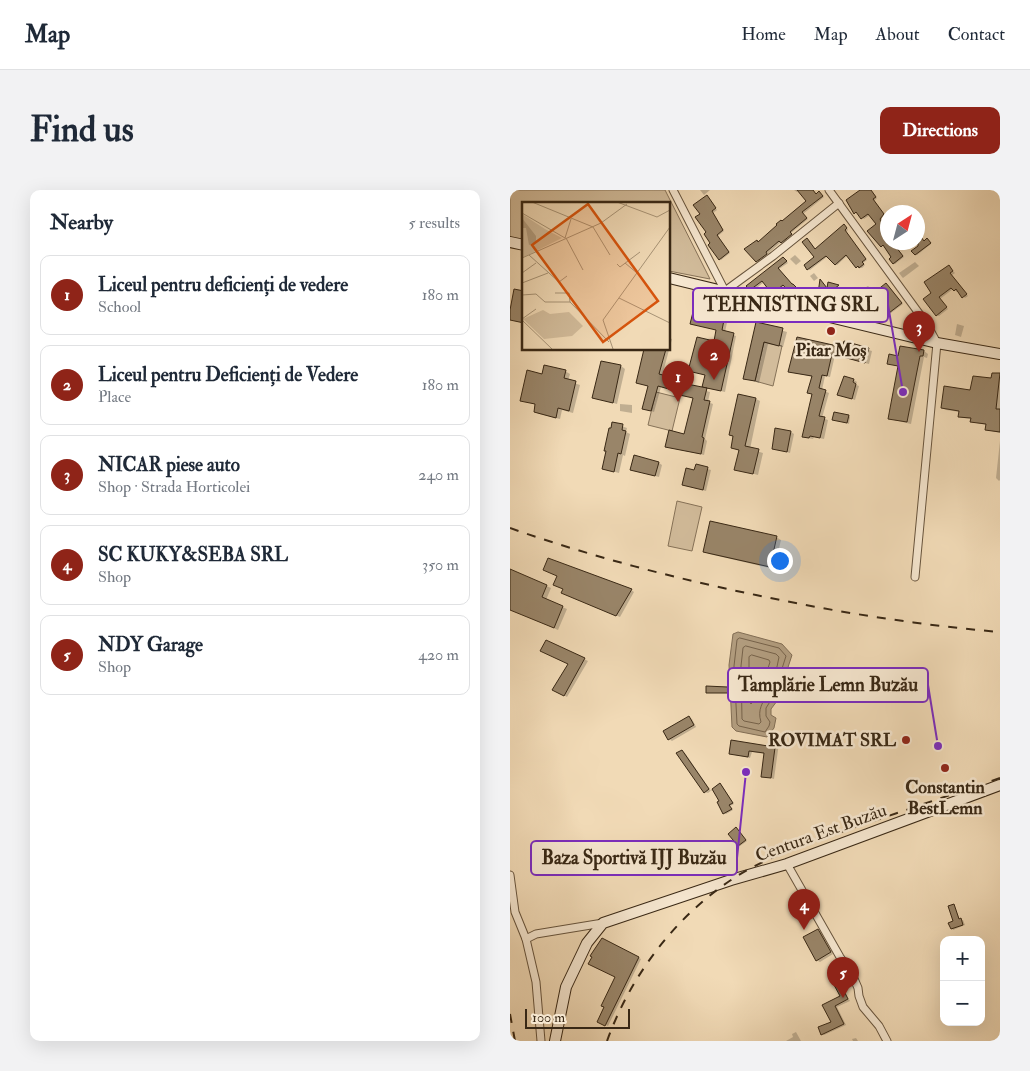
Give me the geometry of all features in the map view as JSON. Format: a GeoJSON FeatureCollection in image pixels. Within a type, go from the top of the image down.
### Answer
{"type":"FeatureCollection","features":[{"type":"Feature","properties":{"kind":"main road"},"geometry":{"type":"LineString","coordinates":[[670,278],[937,342],[1000,354]]}},
{"type":"Feature","properties":{"kind":"main road","name":"Centura Est Buzău"},"geometry":{"type":"LineString","coordinates":[[603,923],[731,880],[787,864],[1000,785]]}},
{"type":"Feature","properties":{"kind":"main road"},"geometry":{"type":"LineString","coordinates":[[555,1041],[566,987],[586,943],[603,923]]}},
{"type":"Feature","properties":{"kind":"street"},"geometry":{"type":"LineString","coordinates":[[673,190],[724,291],[773,256],[838,203]]}},
{"type":"Feature","properties":{"kind":"street"},"geometry":{"type":"LineString","coordinates":[[830,190],[926,323],[937,342],[916,577]]}},
{"type":"Feature","properties":{"kind":"street"},"geometry":{"type":"LineString","coordinates":[[787,864],[840,957],[852,974],[863,1007],[879,1026],[887,1041]]}},
{"type":"Feature","properties":{"kind":"street"},"geometry":{"type":"LineString","coordinates":[[510,875],[515,912],[526,939],[536,982],[541,1041]]}},
{"type":"Feature","properties":{"kind":"street"},"geometry":{"type":"LineString","coordinates":[[526,939],[536,934],[603,923]]}},
{"type":"Feature","properties":{"kind":"shaded area"},"geometry":{"type":"Polygon","coordinates":[[[510,190],[665,190],[710,279],[670,271],[670,202],[522,202],[522,243],[510,241],[510,190]]]}},
{"type":"Feature","properties":{"kind":"shaded area"},"geometry":{"type":"Polygon","coordinates":[[[764,342],[782,346],[773,386],[755,381],[764,342]]]}},
{"type":"Feature","properties":{"kind":"shaded area"},"geometry":{"type":"Polygon","coordinates":[[[656,392],[680,398],[672,431],[648,425],[656,392]]]}},
{"type":"Feature","properties":{"kind":"shaded area"},"geometry":{"type":"Polygon","coordinates":[[[677,501],[702,507],[692,551],[668,546],[677,501]]]}},
{"type":"Feature","properties":{"kind":"water"},"geometry":{"type":"Polygon","coordinates":[[[738,632],[782,644],[792,655],[777,701],[771,709],[771,715],[776,718],[774,728],[767,737],[736,731],[732,727],[729,665],[733,634],[738,632]]]}},
{"type":"Feature","properties":{"kind":"building"},"geometry":{"type":"Polygon","coordinates":[[[797,190],[813,190],[816,194],[819,191],[823,196],[802,212],[807,218],[790,232],[792,234],[781,243],[779,241],[766,252],[767,254],[756,262],[744,249],[757,240],[758,242],[776,224],[806,201],[797,190]]]}},
{"type":"Feature","properties":{"kind":"building"},"geometry":{"type":"Polygon","coordinates":[[[860,190],[871,190],[876,197],[873,199],[880,209],[880,246],[867,231],[876,224],[868,214],[861,219],[856,212],[854,214],[846,200],[860,190]]]}},
{"type":"Feature","properties":{"kind":"building"},"geometry":{"type":"Polygon","coordinates":[[[707,195],[716,208],[712,211],[723,230],[717,235],[729,252],[719,260],[708,245],[710,243],[704,234],[706,232],[695,217],[700,214],[693,205],[707,195]]]}},
{"type":"Feature","properties":{"kind":"building"},"geometry":{"type":"Polygon","coordinates":[[[844,224],[847,228],[845,230],[866,259],[862,262],[864,264],[856,268],[846,255],[835,265],[826,256],[807,270],[804,265],[814,257],[802,242],[807,238],[815,249],[844,224]]]}},
{"type":"Feature","properties":{"kind":"building"},"geometry":{"type":"Polygon","coordinates":[[[927,238],[931,243],[925,248],[925,240],[927,238]]]}},
{"type":"Feature","properties":{"kind":"building"},"geometry":{"type":"Polygon","coordinates":[[[886,250],[898,250],[903,256],[893,264],[889,259],[891,257],[886,250]]]}},
{"type":"Feature","properties":{"kind":"building"},"geometry":{"type":"Polygon","coordinates":[[[912,250],[922,250],[915,255],[911,251],[912,250]]]}},
{"type":"Feature","properties":{"kind":"building"},"geometry":{"type":"Polygon","coordinates":[[[783,257],[787,261],[778,268],[798,289],[792,295],[783,285],[772,294],[762,281],[750,290],[746,286],[783,257]]]}},
{"type":"Feature","properties":{"kind":"building"},"geometry":{"type":"Polygon","coordinates":[[[949,265],[953,271],[950,273],[967,294],[962,298],[956,289],[954,291],[951,288],[939,297],[947,307],[936,316],[923,299],[931,293],[924,282],[949,265]]]}},
{"type":"Feature","properties":{"kind":"building"},"geometry":{"type":"Polygon","coordinates":[[[820,279],[827,288],[828,282],[839,285],[827,295],[832,301],[843,293],[850,295],[847,308],[817,301],[820,279]]]}},
{"type":"Feature","properties":{"kind":"building"},"geometry":{"type":"Polygon","coordinates":[[[886,283],[902,303],[885,316],[881,311],[886,308],[879,300],[881,298],[876,291],[886,283]]]}},
{"type":"Feature","properties":{"kind":"building"},"geometry":{"type":"Polygon","coordinates":[[[514,289],[522,291],[522,323],[510,320],[514,289]]]}},
{"type":"Feature","properties":{"kind":"building"},"geometry":{"type":"Polygon","coordinates":[[[694,308],[725,315],[722,330],[734,333],[721,391],[702,387],[705,375],[688,371],[697,337],[714,341],[716,330],[690,324],[694,308]]]}},
{"type":"Feature","properties":{"kind":"building"},"geometry":{"type":"Polygon","coordinates":[[[756,322],[783,328],[779,346],[764,342],[755,381],[743,379],[756,322]]]}},
{"type":"Feature","properties":{"kind":"building"},"geometry":{"type":"Polygon","coordinates":[[[797,337],[842,347],[844,341],[869,348],[865,363],[832,354],[827,376],[822,375],[819,388],[826,390],[819,416],[825,417],[820,438],[802,437],[812,394],[807,393],[812,376],[788,372],[797,337]]]}},
{"type":"Feature","properties":{"kind":"building"},"geometry":{"type":"Polygon","coordinates":[[[900,346],[924,350],[923,356],[920,356],[907,422],[888,419],[898,366],[887,364],[889,354],[898,356],[900,346]]]}},
{"type":"Feature","properties":{"kind":"building"},"geometry":{"type":"Polygon","coordinates":[[[644,350],[666,350],[659,374],[678,379],[677,382],[707,388],[704,400],[710,401],[702,437],[704,438],[701,454],[665,447],[669,430],[684,434],[693,398],[675,394],[676,391],[658,386],[651,411],[642,409],[648,386],[636,383],[644,350]]]}},
{"type":"Feature","properties":{"kind":"building"},"geometry":{"type":"Polygon","coordinates":[[[601,361],[621,365],[613,403],[592,398],[601,361]]]}},
{"type":"Feature","properties":{"kind":"building"},"geometry":{"type":"Polygon","coordinates":[[[544,365],[566,370],[564,378],[576,381],[569,411],[558,408],[556,418],[534,412],[535,404],[520,401],[527,370],[542,374],[544,365]]]}},
{"type":"Feature","properties":{"kind":"building"},"geometry":{"type":"Polygon","coordinates":[[[992,373],[1000,373],[996,409],[1000,409],[1000,432],[985,430],[986,424],[970,422],[971,418],[958,417],[959,411],[941,408],[944,386],[970,390],[973,376],[991,378],[992,373]]]}},
{"type":"Feature","properties":{"kind":"building"},"geometry":{"type":"Polygon","coordinates":[[[844,376],[854,379],[853,382],[856,384],[852,399],[837,395],[844,376]]]}},
{"type":"Feature","properties":{"kind":"building"},"geometry":{"type":"Polygon","coordinates":[[[738,394],[756,398],[745,446],[759,449],[753,474],[734,470],[739,450],[731,448],[733,436],[729,435],[738,394]]]}},
{"type":"Feature","properties":{"kind":"building"},"geometry":{"type":"Polygon","coordinates":[[[834,412],[849,415],[847,423],[832,420],[834,412]]]}},
{"type":"Feature","properties":{"kind":"building"},"geometry":{"type":"Polygon","coordinates":[[[612,422],[623,424],[622,430],[626,431],[621,454],[618,453],[614,472],[602,469],[606,451],[604,451],[612,422]]]}},
{"type":"Feature","properties":{"kind":"building"},"geometry":{"type":"Polygon","coordinates":[[[775,428],[791,431],[787,452],[772,449],[775,428]]]}},
{"type":"Feature","properties":{"kind":"building"},"geometry":{"type":"Polygon","coordinates":[[[634,455],[659,462],[655,476],[630,470],[634,455]]]}},
{"type":"Feature","properties":{"kind":"building"},"geometry":{"type":"Polygon","coordinates":[[[696,464],[708,467],[703,490],[682,485],[686,468],[694,470],[696,464]]]}},
{"type":"Feature","properties":{"kind":"building"},"geometry":{"type":"Polygon","coordinates":[[[710,521],[777,536],[770,567],[703,552],[710,521]]]}},
{"type":"Feature","properties":{"kind":"building"},"geometry":{"type":"Polygon","coordinates":[[[548,558],[632,589],[616,616],[561,593],[563,589],[553,585],[557,576],[543,570],[548,558]]]}},
{"type":"Feature","properties":{"kind":"building"},"geometry":{"type":"Polygon","coordinates":[[[510,569],[547,585],[542,597],[563,606],[554,628],[510,610],[510,569]]]}},
{"type":"Feature","properties":{"kind":"building"},"geometry":{"type":"Polygon","coordinates":[[[546,640],[585,658],[564,696],[552,690],[568,664],[540,651],[546,640]]]}},
{"type":"Feature","properties":{"kind":"building"},"geometry":{"type":"Polygon","coordinates":[[[706,686],[728,687],[728,693],[706,693],[706,686]]]}},
{"type":"Feature","properties":{"kind":"building"},"geometry":{"type":"Polygon","coordinates":[[[689,716],[694,725],[668,740],[663,731],[689,716]]]}},
{"type":"Feature","properties":{"kind":"building"},"geometry":{"type":"Polygon","coordinates":[[[769,739],[776,740],[771,778],[761,777],[764,753],[749,751],[748,757],[729,754],[731,740],[768,746],[769,739]]]}},
{"type":"Feature","properties":{"kind":"building"},"geometry":{"type":"Polygon","coordinates":[[[682,750],[709,789],[704,793],[676,753],[682,750]]]}},
{"type":"Feature","properties":{"kind":"building"},"geometry":{"type":"Polygon","coordinates":[[[720,783],[733,803],[729,805],[732,809],[723,814],[717,802],[719,801],[712,789],[720,783]]]}},
{"type":"Feature","properties":{"kind":"building"},"geometry":{"type":"Polygon","coordinates":[[[736,827],[746,840],[738,846],[728,834],[736,827]]]}},
{"type":"Feature","properties":{"kind":"building"},"geometry":{"type":"Polygon","coordinates":[[[954,904],[963,925],[951,929],[948,923],[953,921],[948,906],[954,904]]]}},
{"type":"Feature","properties":{"kind":"building"},"geometry":{"type":"Polygon","coordinates":[[[818,929],[831,952],[816,961],[803,937],[818,929]]]}},
{"type":"Feature","properties":{"kind":"building"},"geometry":{"type":"Polygon","coordinates":[[[602,938],[639,957],[605,1026],[597,1022],[604,1007],[601,1006],[615,977],[588,964],[592,957],[590,956],[602,938]]]}},
{"type":"Feature","properties":{"kind":"building"},"geometry":{"type":"Polygon","coordinates":[[[845,977],[849,984],[842,987],[848,999],[835,1006],[844,1024],[821,1035],[818,1027],[831,1022],[822,1005],[840,996],[833,983],[845,977]]]}},
{"type":"Feature","properties":{"kind":"railway"},"geometry":{"type":"LineString","coordinates":[[510,528],[632,566],[756,595],[877,617],[1000,632]]}},
{"type":"Feature","properties":{"kind":"railway"},"geometry":{"type":"LineString","coordinates":[[607,1041],[628,994],[656,951],[691,912],[731,880],[757,865],[803,845],[1000,778]]}},
{"type":"Feature","properties":{"kind":"railway"},"geometry":{"type":"LineString","coordinates":[[510,1014],[515,1041]]}},
{"type":"Feature","properties":{"kind":"place","name":"Pitar Moș"},"geometry":{"type":"Point","coordinates":[831,331]}},
{"type":"Feature","properties":{"kind":"place","name":"NICAR piese auto"},"geometry":{"type":"Point","coordinates":[919,352]}},
{"type":"Feature","properties":{"kind":"place","name":"Liceul pentru Deficienți de Vedere"},"geometry":{"type":"Point","coordinates":[714,380]}},
{"type":"Feature","properties":{"kind":"place","name":"TEHNISTING SRL"},"geometry":{"type":"Point","coordinates":[903,392]}},
{"type":"Feature","properties":{"kind":"place","name":"Liceul pentru deficienți de vedere"},"geometry":{"type":"Point","coordinates":[678,402]}},
{"type":"Feature","properties":{"kind":"place","name":"ROVIMAT SRL"},"geometry":{"type":"Point","coordinates":[906,740]}},
{"type":"Feature","properties":{"kind":"place","name":"Tamplărie Lemn Buzău"},"geometry":{"type":"Point","coordinates":[938,746]}},
{"type":"Feature","properties":{"kind":"place","name":"Constantin BestLemn"},"geometry":{"type":"Point","coordinates":[945,768]}},
{"type":"Feature","properties":{"kind":"place","name":"Baza Sportivă IJJ Buzău"},"geometry":{"type":"Point","coordinates":[746,772]}},
{"type":"Feature","properties":{"kind":"place","name":"SC KUKY&SEBA SRL"},"geometry":{"type":"Point","coordinates":[804,930]}},
{"type":"Feature","properties":{"kind":"place","name":"NDY Garage"},"geometry":{"type":"Point","coordinates":[843,998]}}]}
